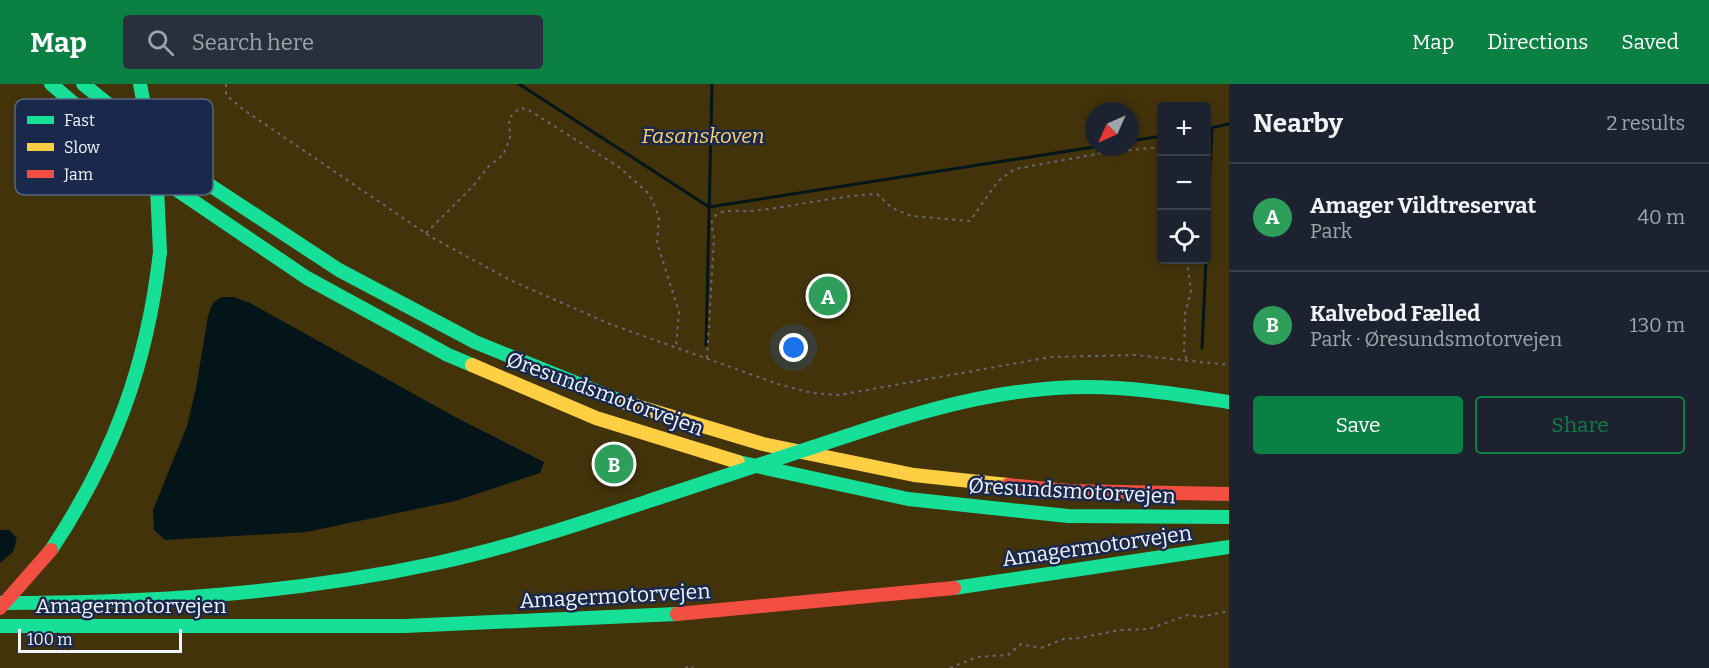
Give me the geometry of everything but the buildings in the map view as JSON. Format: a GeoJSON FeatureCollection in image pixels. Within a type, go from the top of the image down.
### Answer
{"type":"FeatureCollection","features":[{"type":"Feature","properties":{"kind":"main road","name":"Øresundsmotorvejen"},"geometry":{"type":"LineString","coordinates":[[51,84],[67,99]]}},
{"type":"Feature","properties":{"kind":"main road","name":"Øresundsmotorvejen"},"geometry":{"type":"LineString","coordinates":[[83,84],[101,99]]}},
{"type":"Feature","properties":{"kind":"main road"},"geometry":{"type":"LineString","coordinates":[[140,84],[143,99]]}},
{"type":"Feature","properties":{"kind":"main road","name":"Øresundsmotorvejen"},"geometry":{"type":"LineString","coordinates":[[213,188],[341,272],[460,335],[607,397],[691,426],[778,449],[924,478],[1082,494],[1229,494]]}},
{"type":"Feature","properties":{"kind":"main road"},"geometry":{"type":"LineString","coordinates":[[0,605],[51,550],[99,475],[132,399],[150,329],[160,252],[157,195]]}},
{"type":"Feature","properties":{"kind":"main road","name":"Øresundsmotorvejen"},"geometry":{"type":"LineString","coordinates":[[186,195],[294,270],[421,341],[509,383],[599,419],[741,463],[834,485],[930,502],[1076,516],[1229,517]]}},
{"type":"Feature","properties":{"kind":"main road"},"geometry":{"type":"LineString","coordinates":[[0,605],[195,597],[341,581],[485,551],[667,495],[871,428],[972,399],[1044,388],[1118,388],[1229,402]]}},
{"type":"Feature","properties":{"kind":"main road","name":"Amagermotorvejen"},"geometry":{"type":"LineString","coordinates":[[0,626],[342,628],[654,616],[829,602],[974,585],[1229,547]]}},
{"type":"Feature","properties":{"kind":"path"},"geometry":{"type":"LineString","coordinates":[[226,84],[226,94],[231,101],[426,233],[512,281],[610,324],[777,384],[812,393],[839,395],[1051,357],[1104,354],[1187,359],[1229,365]]}},
{"type":"Feature","properties":{"kind":"path"},"geometry":{"type":"LineString","coordinates":[[426,233],[473,186],[488,167],[503,155],[510,139],[510,118],[520,108],[527,109],[619,167],[650,195],[659,217],[657,243],[679,312],[676,346]]}},
{"type":"Feature","properties":{"kind":"path"},"geometry":{"type":"LineString","coordinates":[[707,358],[714,238],[712,222],[714,217],[720,213],[765,210],[851,195],[877,194],[892,208],[911,216],[970,220],[998,181],[1015,169],[1102,153],[1157,147]]}},
{"type":"Feature","properties":{"kind":"path"},"geometry":{"type":"LineString","coordinates":[[1187,359],[1184,354],[1185,314],[1191,291],[1188,264]]}},
{"type":"Feature","properties":{"kind":"path"},"geometry":{"type":"LineString","coordinates":[[950,668],[977,657],[1008,655],[1021,644],[1041,648],[1066,638],[1074,639],[1120,630],[1149,629],[1188,615],[1200,617],[1229,611]]}},
{"type":"Feature","properties":{"kind":"path"},"geometry":{"type":"LineString","coordinates":[[685,668],[691,666],[693,668]]}},
{"type":"Feature","properties":{"kind":"green space","name":"Fasanskoven"},"geometry":{"type":"Polygon","coordinates":[[[0,84],[1229,84],[1229,668],[0,668],[0,84]]]}},
{"type":"Feature","properties":{"kind":"shaded area"},"geometry":{"type":"Polygon","coordinates":[[[221,297],[234,297],[250,303],[457,418],[544,462],[540,473],[455,501],[306,532],[165,540],[154,530],[153,510],[187,426],[208,316],[213,303],[221,297]]]}},
{"type":"Feature","properties":{"kind":"shaded area"},"geometry":{"type":"Polygon","coordinates":[[[0,530],[9,530],[17,538],[13,552],[0,563],[0,530]]]}},
{"type":"Feature","properties":{"kind":"waterway"},"geometry":{"type":"LineString","coordinates":[[519,84],[709,207],[1085,148]]}},
{"type":"Feature","properties":{"kind":"waterway"},"geometry":{"type":"LineString","coordinates":[[706,345],[712,84]]}},
{"type":"Feature","properties":{"kind":"waterway"},"geometry":{"type":"LineString","coordinates":[[1211,128],[1229,124]]}},
{"type":"Feature","properties":{"kind":"waterway"},"geometry":{"type":"LineString","coordinates":[[1208,210],[1212,129]]}},
{"type":"Feature","properties":{"kind":"waterway"},"geometry":{"type":"LineString","coordinates":[[1139,140],[1157,137]]}},
{"type":"Feature","properties":{"kind":"waterway"},"geometry":{"type":"LineString","coordinates":[[1202,348],[1206,264]]}},
{"type":"Feature","properties":{"kind":"traffic: fast"},"geometry":{"type":"LineString","coordinates":[[51,84],[69,99]]}},
{"type":"Feature","properties":{"kind":"traffic: fast"},"geometry":{"type":"LineString","coordinates":[[83,84],[102,99]]}},
{"type":"Feature","properties":{"kind":"traffic: fast"},"geometry":{"type":"LineString","coordinates":[[140,84],[143,99]]}},
{"type":"Feature","properties":{"kind":"traffic: fast"},"geometry":{"type":"LineString","coordinates":[[213,187],[339,270],[475,342],[623,402]]}},
{"type":"Feature","properties":{"kind":"traffic: fast"},"geometry":{"type":"LineString","coordinates":[[157,195],[160,252]]}},
{"type":"Feature","properties":{"kind":"traffic: fast"},"geometry":{"type":"LineString","coordinates":[[184,195],[307,278],[448,355],[472,365]]}},
{"type":"Feature","properties":{"kind":"traffic: fast"},"geometry":{"type":"LineString","coordinates":[[51,550],[93,479],[124,408],[146,333],[160,252]]}},
{"type":"Feature","properties":{"kind":"traffic: fast"},"geometry":{"type":"LineString","coordinates":[[871,428],[978,399],[1059,388],[1123,388],[1229,402]]}},
{"type":"Feature","properties":{"kind":"traffic: fast"},"geometry":{"type":"LineString","coordinates":[[667,495],[871,428]]}},
{"type":"Feature","properties":{"kind":"traffic: fast"},"geometry":{"type":"LineString","coordinates":[[738,462],[908,499],[1068,516],[1229,517]]}},
{"type":"Feature","properties":{"kind":"traffic: fast"},"geometry":{"type":"LineString","coordinates":[[0,603],[55,603],[220,595],[383,574],[495,549],[667,495]]}},
{"type":"Feature","properties":{"kind":"traffic: fast"},"geometry":{"type":"LineString","coordinates":[[954,588],[1229,547]]}},
{"type":"Feature","properties":{"kind":"traffic: fast"},"geometry":{"type":"LineString","coordinates":[[0,626],[405,626],[677,614]]}},
{"type":"Feature","properties":{"kind":"traffic: slow"},"geometry":{"type":"LineString","coordinates":[[472,365],[596,418],[738,462]]}},
{"type":"Feature","properties":{"kind":"traffic: slow"},"geometry":{"type":"LineString","coordinates":[[623,402],[763,444],[914,475],[1008,485]]}},
{"type":"Feature","properties":{"kind":"traffic: jam"},"geometry":{"type":"LineString","coordinates":[[1008,485],[1069,491],[1229,494]]}},
{"type":"Feature","properties":{"kind":"traffic: jam"},"geometry":{"type":"LineString","coordinates":[[0,608],[51,550]]}},
{"type":"Feature","properties":{"kind":"traffic: jam"},"geometry":{"type":"LineString","coordinates":[[677,614],[954,588]]}},
{"type":"Feature","properties":{"kind":"place","name":"Amager Vildtreservat"},"geometry":{"type":"Point","coordinates":[828,296]}},
{"type":"Feature","properties":{"kind":"place","name":"Kalvebod Fælled"},"geometry":{"type":"Point","coordinates":[614,464]}}]}
